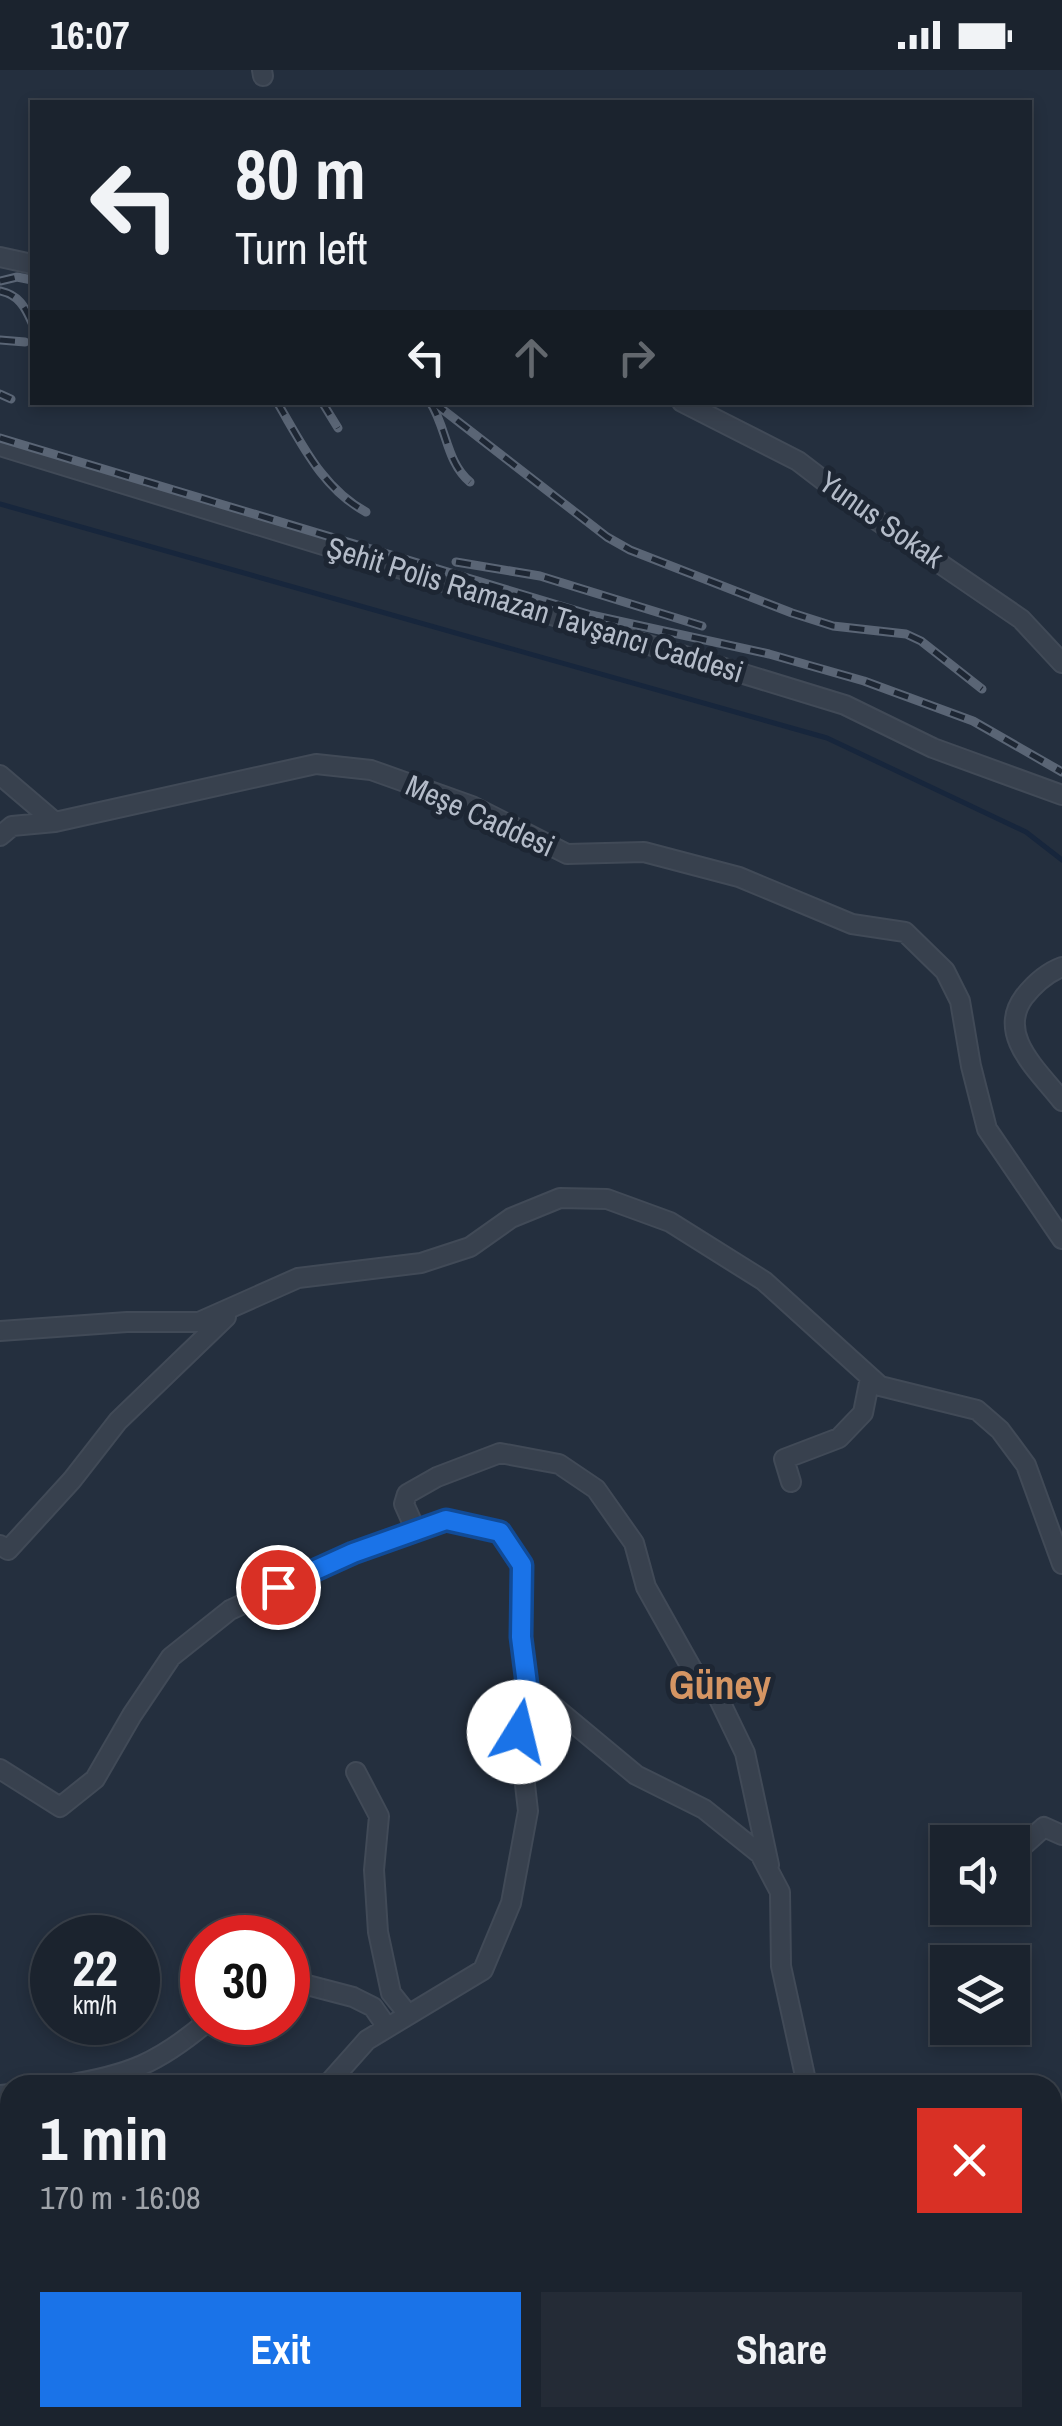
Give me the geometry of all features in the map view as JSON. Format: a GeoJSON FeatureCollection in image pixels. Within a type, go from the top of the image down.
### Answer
{"type":"FeatureCollection","features":[{"type":"Feature","properties":{"kind":"street"},"geometry":{"type":"LineString","coordinates":[[0,257],[30,264]]}},
{"type":"Feature","properties":{"kind":"street","name":"Yunus Sokak"},"geometry":{"type":"LineString","coordinates":[[688,405],[798,461],[1021,619],[1062,664]]}},
{"type":"Feature","properties":{"kind":"street","name":"Şehit Polis Ramazan Tavşancı Caddesi"},"geometry":{"type":"LineString","coordinates":[[0,446],[844,705],[932,748],[1062,795]]}},
{"type":"Feature","properties":{"kind":"street","name":"Meşe Caddesi"},"geometry":{"type":"LineString","coordinates":[[0,836],[12,826],[55,822],[316,764],[371,770],[472,806],[568,854],[644,852],[739,876],[852,924],[905,932],[945,971],[960,1002],[971,1066],[988,1129],[1062,1239]]}},
{"type":"Feature","properties":{"kind":"street"},"geometry":{"type":"LineString","coordinates":[[0,775],[55,822]]}},
{"type":"Feature","properties":{"kind":"street"},"geometry":{"type":"LineString","coordinates":[[1062,967],[1047,973],[1027,993],[1012,1024],[1015,1038],[1062,1101]]}},
{"type":"Feature","properties":{"kind":"street"},"geometry":{"type":"LineString","coordinates":[[0,1331],[126,1322],[198,1322],[298,1278],[420,1262],[470,1247],[512,1218],[560,1198],[607,1199],[670,1222],[738,1263],[764,1281],[880,1386],[977,1410],[1000,1430],[1026,1465],[1062,1564]]}},
{"type":"Feature","properties":{"kind":"street"},"geometry":{"type":"LineString","coordinates":[[0,1545],[8,1550],[72,1480],[118,1421],[185,1352],[241,1303]]}},
{"type":"Feature","properties":{"kind":"street"},"geometry":{"type":"LineString","coordinates":[[791,1482],[784,1459],[838,1438],[864,1412],[870,1378]]}},
{"type":"Feature","properties":{"kind":"street"},"geometry":{"type":"LineString","coordinates":[[416,1531],[404,1504],[407,1494],[436,1477],[500,1453],[559,1464],[596,1489],[634,1543],[646,1588],[692,1669],[718,1695],[745,1753],[772,1876]]}},
{"type":"Feature","properties":{"kind":"street"},"geometry":{"type":"LineString","coordinates":[[0,1769],[60,1807],[96,1779],[132,1715],[172,1656],[230,1610],[353,1553],[446,1520],[500,1532],[522,1565],[521,1637],[528,1692],[519,1732],[528,1812],[512,1903],[482,1970],[367,2040],[336,2075]]}},
{"type":"Feature","properties":{"kind":"street"},"geometry":{"type":"LineString","coordinates":[[528,1692],[547,1701],[636,1775],[704,1809],[760,1854],[780,1892],[780,1966],[805,2075]]}},
{"type":"Feature","properties":{"kind":"street"},"geometry":{"type":"LineString","coordinates":[[356,1772],[379,1816],[374,1870],[378,1932],[391,1993],[407,2013]]}},
{"type":"Feature","properties":{"kind":"street"},"geometry":{"type":"LineString","coordinates":[[1030,1840],[1044,1827],[1062,1835]]}},
{"type":"Feature","properties":{"kind":"street"},"geometry":{"type":"LineString","coordinates":[[310,1986],[353,1997],[373,2007],[387,2027]]}},
{"type":"Feature","properties":{"kind":"street"},"geometry":{"type":"LineString","coordinates":[[114,2075],[150,2065],[180,2042]]}},
{"type":"Feature","properties":{"kind":"waterway"},"geometry":{"type":"LineString","coordinates":[[0,504],[827,738],[1026,832],[1062,860]]}},
{"type":"Feature","properties":{"kind":"railway"},"geometry":{"type":"LineString","coordinates":[[0,281],[17,277],[30,280]]}},
{"type":"Feature","properties":{"kind":"railway"},"geometry":{"type":"LineString","coordinates":[[0,291],[20,302],[30,319]]}},
{"type":"Feature","properties":{"kind":"railway"},"geometry":{"type":"LineString","coordinates":[[0,340],[25,342]]}},
{"type":"Feature","properties":{"kind":"railway"},"geometry":{"type":"LineString","coordinates":[[0,394],[11,399]]}},
{"type":"Feature","properties":{"kind":"railway"},"geometry":{"type":"LineString","coordinates":[[279,405],[325,478],[366,512]]}},
{"type":"Feature","properties":{"kind":"railway"},"geometry":{"type":"LineString","coordinates":[[324,405],[338,428]]}},
{"type":"Feature","properties":{"kind":"railway"},"geometry":{"type":"LineString","coordinates":[[431,405],[456,465],[470,482]]}},
{"type":"Feature","properties":{"kind":"railway"},"geometry":{"type":"LineString","coordinates":[[437,405],[607,537],[630,550],[833,626],[906,634],[921,641],[982,689]]}},
{"type":"Feature","properties":{"kind":"railway"},"geometry":{"type":"LineString","coordinates":[[0,438],[591,615],[769,654],[864,681],[973,721],[1062,772]]}},
{"type":"Feature","properties":{"kind":"railway"},"geometry":{"type":"LineString","coordinates":[[456,562],[540,576],[702,626]]}},
{"type":"Feature","properties":{"kind":"district","name":"Güney"},"geometry":{"type":"Point","coordinates":[720,1685]}},
{"type":"Feature","properties":{"kind":"route"},"geometry":{"type":"LineString","coordinates":[[278,1587],[353,1553],[446,1520],[500,1532],[522,1565],[521,1637],[528,1692],[519,1732]]}}]}
